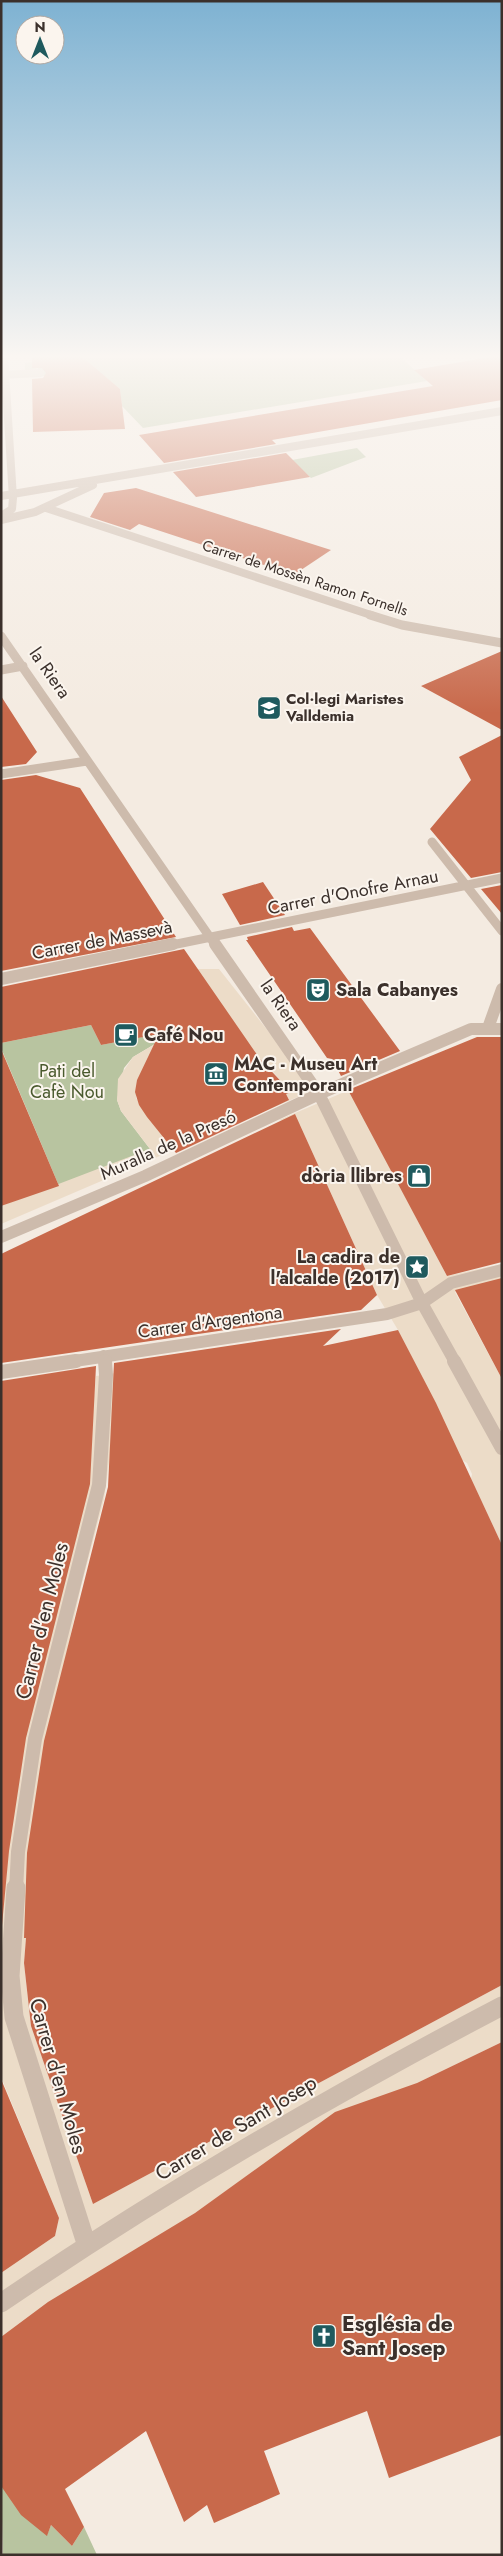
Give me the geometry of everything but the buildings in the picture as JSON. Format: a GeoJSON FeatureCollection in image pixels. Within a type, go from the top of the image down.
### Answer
{"type":"FeatureCollection","features":[{"type":"Feature","properties":{"kind":"street"},"geometry":{"type":"LineString","coordinates":[[1,518],[12,509],[13,494],[10,474]]}},
{"type":"Feature","properties":{"kind":"street"},"geometry":{"type":"LineString","coordinates":[[1,496],[137,474]]}},
{"type":"Feature","properties":{"kind":"street"},"geometry":{"type":"LineString","coordinates":[[1,518],[46,508],[104,480]]}},
{"type":"Feature","properties":{"kind":"street","name":"Carrer de Mossèn Ramon Fornells"},"geometry":{"type":"LineString","coordinates":[[46,508],[402,625],[502,644]]}},
{"type":"Feature","properties":{"kind":"street","name":"la Riera"},"geometry":{"type":"LineString","coordinates":[[1,636],[24,666],[87,761],[320,1094],[422,1303],[502,1448]]}},
{"type":"Feature","properties":{"kind":"street"},"geometry":{"type":"LineString","coordinates":[[1,670],[24,666]]}},
{"type":"Feature","properties":{"kind":"street"},"geometry":{"type":"LineString","coordinates":[[1,774],[87,761]]}},
{"type":"Feature","properties":{"kind":"street"},"geometry":{"type":"LineString","coordinates":[[432,842],[502,931]]}},
{"type":"Feature","properties":{"kind":"street","name":"Carrer d'Onofre Arnau"},"geometry":{"type":"LineString","coordinates":[[210,937],[502,878]]}},
{"type":"Feature","properties":{"kind":"street","name":"Carrer de Massevà"},"geometry":{"type":"LineString","coordinates":[[1,979],[210,937]]}},
{"type":"Feature","properties":{"kind":"street"},"geometry":{"type":"LineString","coordinates":[[488,1028],[502,989]]}},
{"type":"Feature","properties":{"kind":"street","name":"Muralla de la Presó"},"geometry":{"type":"LineString","coordinates":[[1,1237],[145,1176],[320,1094],[471,1029],[502,1029]]}},
{"type":"Feature","properties":{"kind":"street","name":"Carrer d'Argentona"},"geometry":{"type":"LineString","coordinates":[[1,1372],[269,1334],[387,1314],[422,1303],[451,1283],[502,1270]]}},
{"type":"Feature","properties":{"kind":"street","name":"Carrer d'en Moles"},"geometry":{"type":"LineString","coordinates":[[86,2243],[14,2017],[10,1976],[18,1852],[35,1739],[98,1485],[106,1375],[104,1356]]}},
{"type":"Feature","properties":{"kind":"street","name":"Carrer de Sant Josep"},"geometry":{"type":"LineString","coordinates":[[1,2303],[86,2243],[378,2070],[502,2006]]}},
{"type":"Feature","properties":{"kind":"green space"},"geometry":{"type":"Polygon","coordinates":[[[307,474],[321,474],[311,478],[307,474]]]}},
{"type":"Feature","properties":{"kind":"green space","name":"Pati del Cafè Nou"},"geometry":{"type":"Polygon","coordinates":[[[91,1025],[101,1045],[152,1035],[155,1044],[133,1057],[124,1068],[117,1100],[121,1111],[150,1149],[59,1186],[1,1048],[1,1043],[91,1025]]]}},
{"type":"Feature","properties":{"kind":"green space"},"geometry":{"type":"Polygon","coordinates":[[[1,2486],[47,2535],[51,2525],[72,2546],[84,2527],[97,2555],[3,2555],[1,2486]]]}},
{"type":"Feature","properties":{"kind":"shaded area"},"geometry":{"type":"Polygon","coordinates":[[[197,969],[219,969],[306,1079],[309,1089],[307,1093],[1,1224],[1,1206],[150,1149],[121,1111],[117,1100],[118,1079],[133,1057],[155,1044],[197,969]],[[253,1055],[144,1068],[137,1080],[136,1098],[168,1142],[291,1092],[264,1062],[253,1055]]]}},
{"type":"Feature","properties":{"kind":"shaded area"},"geometry":{"type":"Polygon","coordinates":[[[349,1090],[447,1276],[502,1264],[502,1281],[455,1292],[502,1379],[502,1545],[471,1479],[472,1474],[467,1463],[462,1460],[398,1330],[377,1295],[300,1125],[279,1120],[349,1090]]]}},
{"type":"Feature","properties":{"kind":"shaded area"},"geometry":{"type":"Polygon","coordinates":[[[116,1373],[112,1440],[104,1499],[81,1587],[66,1656],[33,1857],[24,1963],[31,2026],[93,2204],[502,1985],[502,2042],[417,2083],[260,2167],[195,2213],[1,2337],[1,2273],[55,2236],[59,2218],[1,2077],[1,1846],[14,1765],[86,1478],[96,1376],[116,1373]]]}},
{"type":"Feature","properties":{"kind":"place","name":"Col·legi Maristes Valldemia"},"geometry":{"type":"Point","coordinates":[269,708]}},
{"type":"Feature","properties":{"kind":"place","name":"Sala Cabanyes"},"geometry":{"type":"Point","coordinates":[318,990]}},
{"type":"Feature","properties":{"kind":"place","name":"Café Nou"},"geometry":{"type":"Point","coordinates":[126,1035]}},
{"type":"Feature","properties":{"kind":"place","name":"MAC - Museu Art Contemporani"},"geometry":{"type":"Point","coordinates":[216,1074]}},
{"type":"Feature","properties":{"kind":"place","name":"dòria llibres"},"geometry":{"type":"Point","coordinates":[419,1176]}},
{"type":"Feature","properties":{"kind":"place","name":"La cadira de l'alcalde (2017)"},"geometry":{"type":"Point","coordinates":[417,1267]}},
{"type":"Feature","properties":{"kind":"place","name":"Església de Sant Josep"},"geometry":{"type":"Point","coordinates":[324,2336]}}]}
